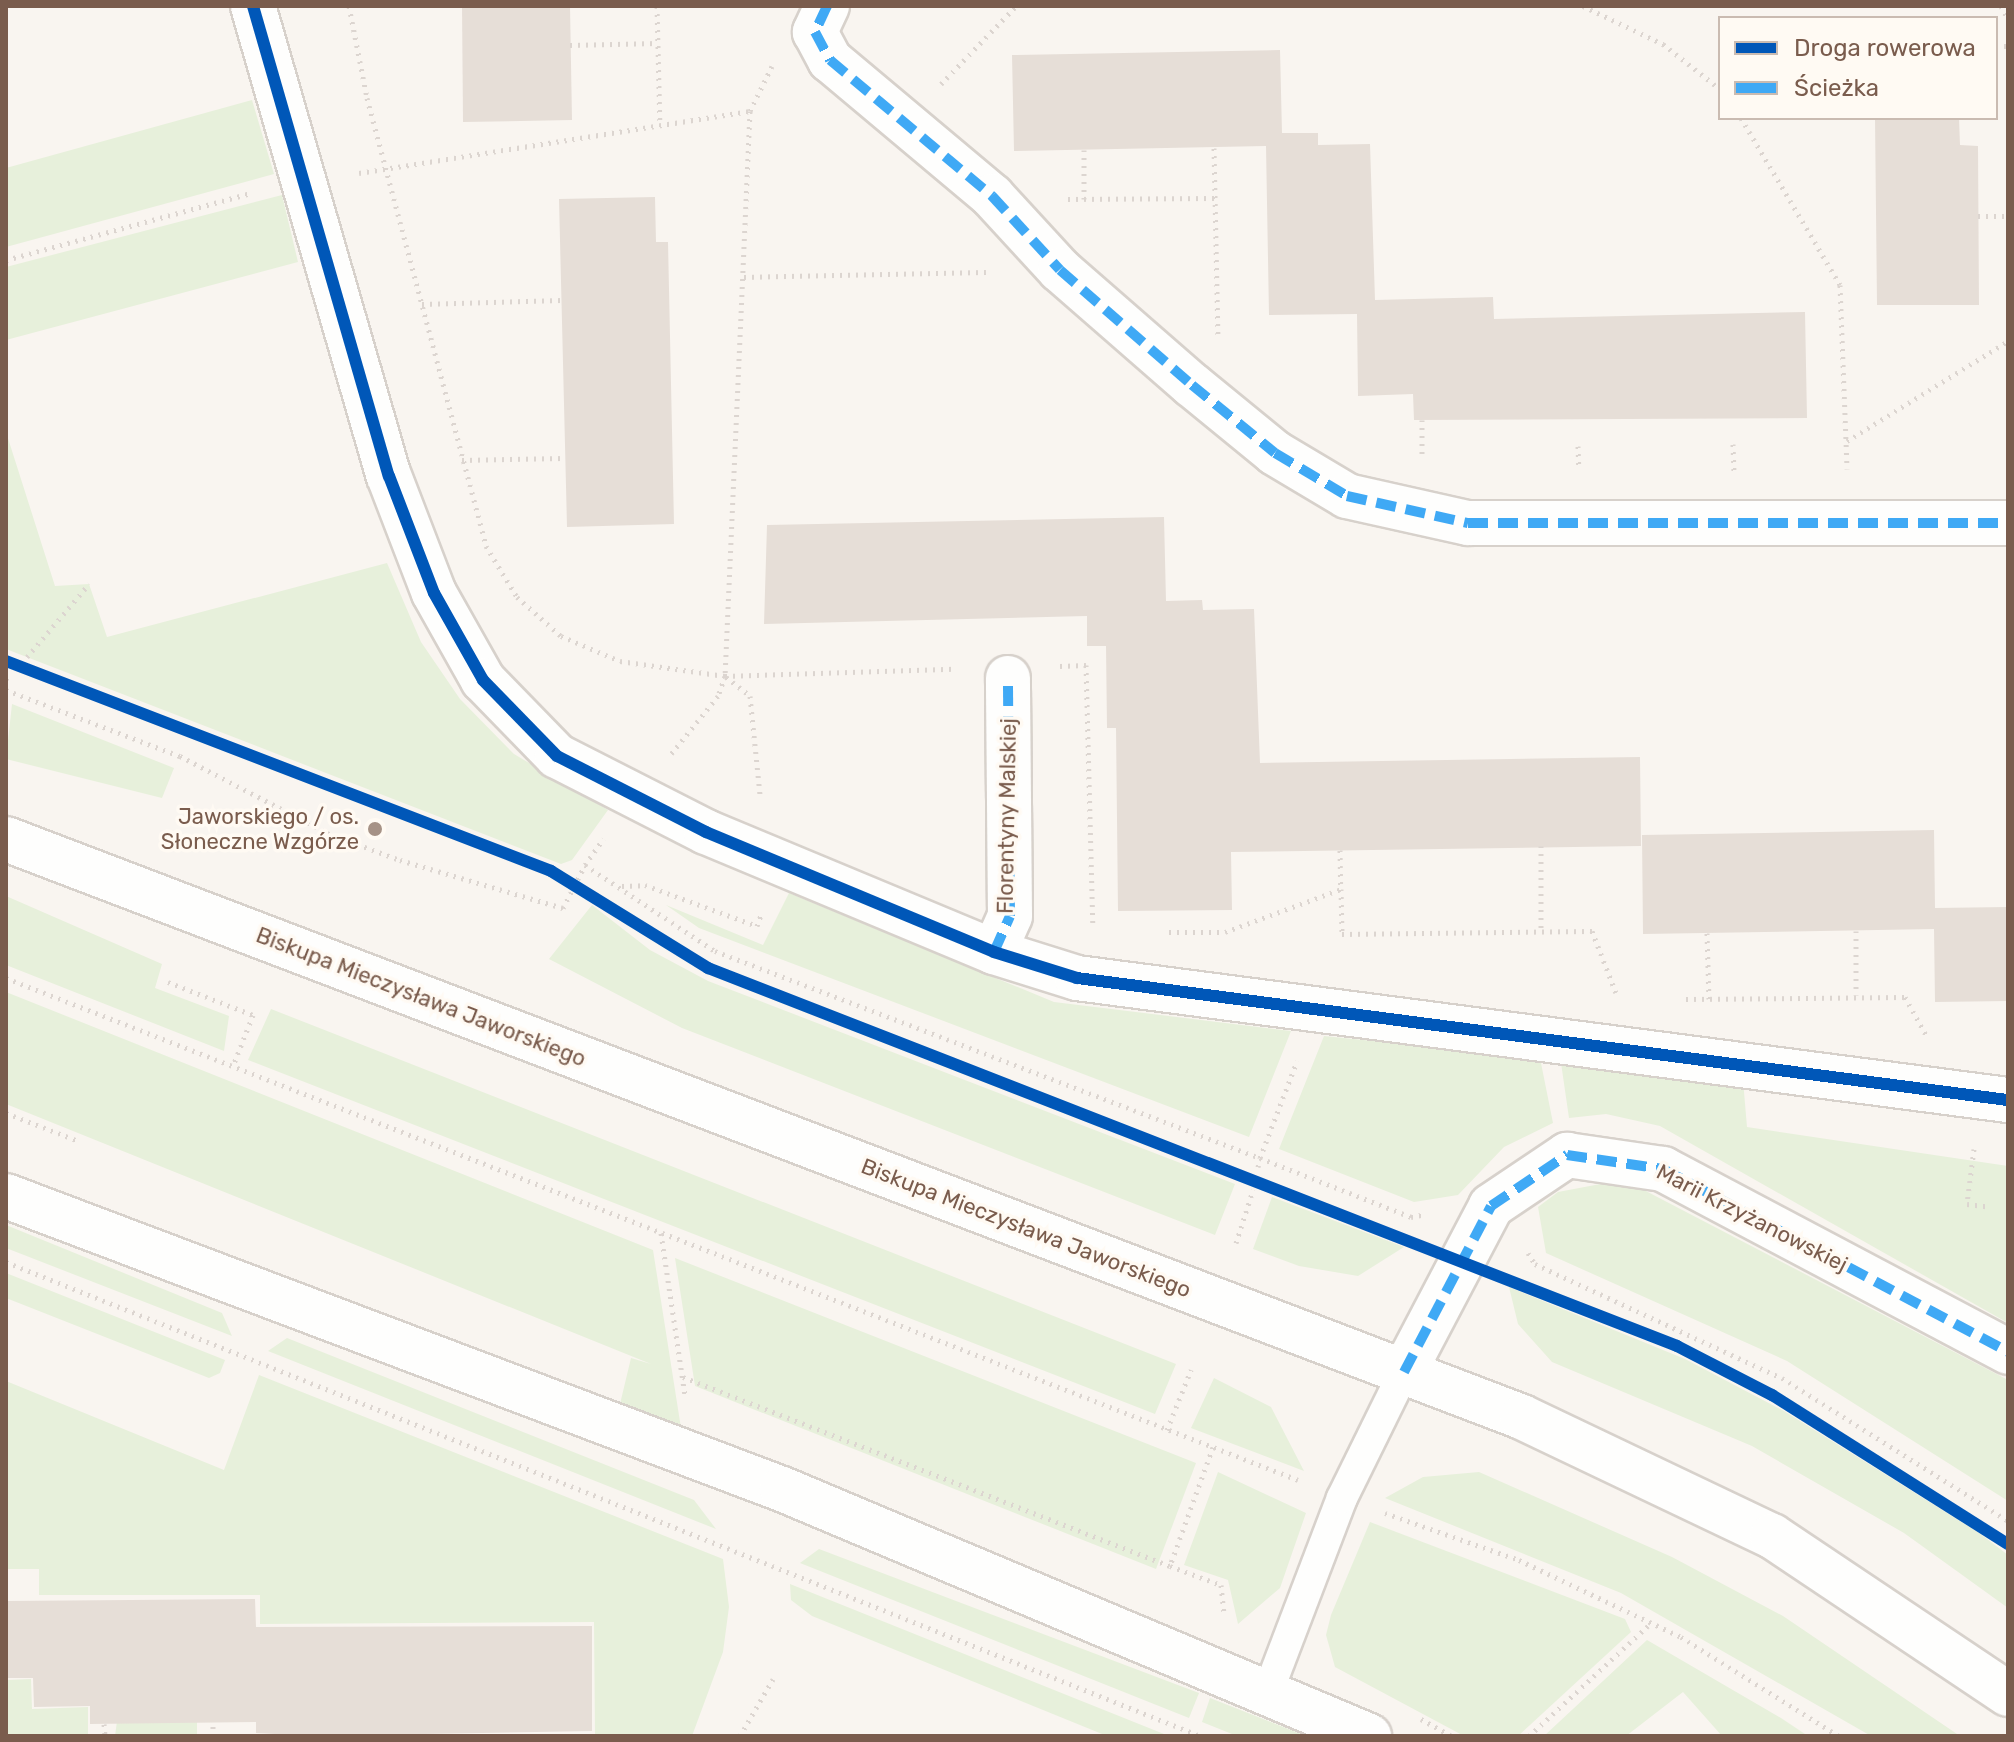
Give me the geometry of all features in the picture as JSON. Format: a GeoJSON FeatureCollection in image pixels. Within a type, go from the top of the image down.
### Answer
{"type":"FeatureCollection","features":[{"type":"Feature","properties":{"kind":"street"},"geometry":{"type":"LineString","coordinates":[[253,6],[307,181],[389,476],[434,593],[483,680],[557,756],[634,799],[994,952],[1077,978],[1994,1098]]}},
{"type":"Feature","properties":{"kind":"street"},"geometry":{"type":"LineString","coordinates":[[821,19],[830,60],[997,201],[1060,270],[1275,453],[1347,496],[1389,510],[1468,523],[2008,523]]}},
{"type":"Feature","properties":{"kind":"street","name":"Florentyny Malskiej"},"geometry":{"type":"LineString","coordinates":[[994,952],[1010,916],[1008,678]]}},
{"type":"Feature","properties":{"kind":"street","name":"Biskupa Mieczysława Jaworskiego"},"geometry":{"type":"LineString","coordinates":[[6,839],[1404,1372],[1650,1472],[1772,1536],[2008,1694]]}},
{"type":"Feature","properties":{"kind":"street","name":"Marii Krzyżanowskiej"},"geometry":{"type":"LineString","coordinates":[[1404,1372],[1491,1206],[1567,1155],[1663,1169],[2008,1352]]}},
{"type":"Feature","properties":{"kind":"street"},"geometry":{"type":"LineString","coordinates":[[6,1196],[694,1456],[1269,1689],[1369,1736]]}},
{"type":"Feature","properties":{"kind":"lane"},"geometry":{"type":"LineString","coordinates":[[1269,1689],[1342,1498],[1404,1372]]}},
{"type":"Feature","properties":{"kind":"path"},"geometry":{"type":"LineString","coordinates":[[349,6],[385,168],[462,460],[493,561],[538,618],[620,661],[725,676],[961,669]]}},
{"type":"Feature","properties":{"kind":"path"},"geometry":{"type":"LineString","coordinates":[[657,6],[660,125]]}},
{"type":"Feature","properties":{"kind":"path"},"geometry":{"type":"LineString","coordinates":[[909,127],[1016,6]]}},
{"type":"Feature","properties":{"kind":"path"},"geometry":{"type":"LineString","coordinates":[[1583,6],[1663,44],[1718,87]]}},
{"type":"Feature","properties":{"kind":"path"},"geometry":{"type":"LineString","coordinates":[[2001,6],[2008,19]]}},
{"type":"Feature","properties":{"kind":"path"},"geometry":{"type":"LineString","coordinates":[[662,765],[718,696],[725,676],[750,111],[787,38],[821,19]]}},
{"type":"Feature","properties":{"kind":"path"},"geometry":{"type":"LineString","coordinates":[[570,45],[658,43]]}},
{"type":"Feature","properties":{"kind":"path"},"geometry":{"type":"LineString","coordinates":[[6,260],[307,181],[750,111]]}},
{"type":"Feature","properties":{"kind":"path"},"geometry":{"type":"LineString","coordinates":[[1742,120],[1840,285],[1849,523]]}},
{"type":"Feature","properties":{"kind":"path"},"geometry":{"type":"LineString","coordinates":[[1214,148],[1218,342]]}},
{"type":"Feature","properties":{"kind":"path"},"geometry":{"type":"LineString","coordinates":[[1084,150],[1084,199]]}},
{"type":"Feature","properties":{"kind":"path"},"geometry":{"type":"LineString","coordinates":[[997,201],[1215,198]]}},
{"type":"Feature","properties":{"kind":"path"},"geometry":{"type":"LineString","coordinates":[[1978,216],[2008,216]]}},
{"type":"Feature","properties":{"kind":"path"},"geometry":{"type":"LineString","coordinates":[[744,277],[1060,270]]}},
{"type":"Feature","properties":{"kind":"path"},"geometry":{"type":"LineString","coordinates":[[422,304],[562,300]]}},
{"type":"Feature","properties":{"kind":"path"},"geometry":{"type":"LineString","coordinates":[[1846,442],[2008,341]]}},
{"type":"Feature","properties":{"kind":"path"},"geometry":{"type":"LineString","coordinates":[[1422,420],[1422,437]]}},
{"type":"Feature","properties":{"kind":"path"},"geometry":{"type":"LineString","coordinates":[[1733,444],[1733,460]]}},
{"type":"Feature","properties":{"kind":"path"},"geometry":{"type":"LineString","coordinates":[[1578,446],[1578,464]]}},
{"type":"Feature","properties":{"kind":"path"},"geometry":{"type":"LineString","coordinates":[[462,460],[565,458]]}},
{"type":"Feature","properties":{"kind":"path"},"geometry":{"type":"LineString","coordinates":[[27,657],[89,584]]}},
{"type":"Feature","properties":{"kind":"path"},"geometry":{"type":"LineString","coordinates":[[6,661],[33,671]]}},
{"type":"Feature","properties":{"kind":"path"},"geometry":{"type":"LineString","coordinates":[[1055,666],[1086,665],[1093,932],[1108,932]]}},
{"type":"Feature","properties":{"kind":"path"},"geometry":{"type":"LineString","coordinates":[[725,676],[750,696],[763,812]]}},
{"type":"Feature","properties":{"kind":"path"},"geometry":{"type":"LineString","coordinates":[[6,690],[180,756],[327,833],[400,860],[563,908],[585,865],[715,951],[1411,1217],[1438,1212]]}},
{"type":"Feature","properties":{"kind":"path"},"geometry":{"type":"LineString","coordinates":[[1541,846],[1541,932]]}},
{"type":"Feature","properties":{"kind":"path"},"geometry":{"type":"LineString","coordinates":[[1340,850],[1342,934],[1592,931],[1606,979],[1621,1001]]}},
{"type":"Feature","properties":{"kind":"path"},"geometry":{"type":"LineString","coordinates":[[563,877],[600,896]]}},
{"type":"Feature","properties":{"kind":"path"},"geometry":{"type":"LineString","coordinates":[[1152,932],[1225,932],[1341,889]]}},
{"type":"Feature","properties":{"kind":"path"},"geometry":{"type":"LineString","coordinates":[[1856,931],[1856,995]]}},
{"type":"Feature","properties":{"kind":"path"},"geometry":{"type":"LineString","coordinates":[[1707,933],[1709,999]]}},
{"type":"Feature","properties":{"kind":"path"},"geometry":{"type":"LineString","coordinates":[[6,978],[1306,1483]]}},
{"type":"Feature","properties":{"kind":"path"},"geometry":{"type":"LineString","coordinates":[[168,982],[253,1015],[233,1066]]}},
{"type":"Feature","properties":{"kind":"path"},"geometry":{"type":"LineString","coordinates":[[1670,1000],[1856,995],[1905,997],[1940,1047]]}},
{"type":"Feature","properties":{"kind":"path"},"geometry":{"type":"LineString","coordinates":[[1258,1167],[1288,1083]]}},
{"type":"Feature","properties":{"kind":"path"},"geometry":{"type":"LineString","coordinates":[[1990,1207],[1967,1204],[1994,1098]]}},
{"type":"Feature","properties":{"kind":"path"},"geometry":{"type":"LineString","coordinates":[[6,1113],[76,1140]]}},
{"type":"Feature","properties":{"kind":"path"},"geometry":{"type":"LineString","coordinates":[[1240,1173],[1269,1184]]}},
{"type":"Feature","properties":{"kind":"path"},"geometry":{"type":"LineString","coordinates":[[1236,1243],[1253,1190]]}},
{"type":"Feature","properties":{"kind":"path"},"geometry":{"type":"LineString","coordinates":[[661,1233],[694,1456]]}},
{"type":"Feature","properties":{"kind":"path"},"geometry":{"type":"LineString","coordinates":[[1515,1244],[1535,1264],[1782,1378],[2008,1521]]}},
{"type":"Feature","properties":{"kind":"path"},"geometry":{"type":"LineString","coordinates":[[6,1262],[1201,1736]]}},
{"type":"Feature","properties":{"kind":"path"},"geometry":{"type":"LineString","coordinates":[[1605,1315],[1718,1367]]}},
{"type":"Feature","properties":{"kind":"path"},"geometry":{"type":"LineString","coordinates":[[1167,1430],[1191,1370]]}},
{"type":"Feature","properties":{"kind":"path"},"geometry":{"type":"LineString","coordinates":[[683,1377],[1221,1585],[1225,1624]]}},
{"type":"Feature","properties":{"kind":"path"},"geometry":{"type":"LineString","coordinates":[[1839,1434],[1989,1530]]}},
{"type":"Feature","properties":{"kind":"path"},"geometry":{"type":"LineString","coordinates":[[1170,1566],[1213,1447]]}},
{"type":"Feature","properties":{"kind":"path"},"geometry":{"type":"LineString","coordinates":[[1376,1510],[1519,1560],[1651,1623],[1839,1736]]}},
{"type":"Feature","properties":{"kind":"path"},"geometry":{"type":"LineString","coordinates":[[1529,1736],[1651,1623]]}},
{"type":"Feature","properties":{"kind":"path"},"geometry":{"type":"LineString","coordinates":[[740,1736],[773,1679]]}},
{"type":"Feature","properties":{"kind":"path"},"geometry":{"type":"LineString","coordinates":[[213,1723],[213,1736]]}},
{"type":"Feature","properties":{"kind":"path"},"geometry":{"type":"LineString","coordinates":[[104,1724],[105,1736]]}},
{"type":"Feature","properties":{"kind":"green space"},"geometry":{"type":"Polygon","coordinates":[[[252,100],[274,174],[6,247],[6,168],[252,100]]]}},
{"type":"Feature","properties":{"kind":"green space"},"geometry":{"type":"Polygon","coordinates":[[[282,195],[298,262],[6,340],[6,267],[282,195]]]}},
{"type":"Feature","properties":{"kind":"green space"},"geometry":{"type":"Polygon","coordinates":[[[6,432],[55,586],[89,584],[107,637],[387,563],[421,642],[460,699],[514,754],[608,810],[572,860],[561,864],[6,649],[6,432]]]}},
{"type":"Feature","properties":{"kind":"green space"},"geometry":{"type":"Polygon","coordinates":[[[12,704],[174,768],[162,798],[6,759],[12,704]]]}},
{"type":"Feature","properties":{"kind":"green space"},"geometry":{"type":"Polygon","coordinates":[[[789,893],[1054,1002],[1291,1031],[1249,1137],[699,928],[666,905],[763,945],[789,893]]]}},
{"type":"Feature","properties":{"kind":"green space"},"geometry":{"type":"Polygon","coordinates":[[[6,896],[162,964],[155,988],[229,1016],[224,1051],[6,965],[6,896]]]}},
{"type":"Feature","properties":{"kind":"green space"},"geometry":{"type":"Polygon","coordinates":[[[592,905],[650,950],[708,981],[1235,1184],[1215,1235],[682,1028],[549,959],[592,905]]]}},
{"type":"Feature","properties":{"kind":"green space"},"geometry":{"type":"Polygon","coordinates":[[[6,992],[653,1250],[681,1428],[620,1404],[631,1358],[651,1364],[6,1104],[6,992]]]}},
{"type":"Feature","properties":{"kind":"green space"},"geometry":{"type":"Polygon","coordinates":[[[271,1009],[1176,1364],[1155,1414],[248,1060],[271,1009]]]}},
{"type":"Feature","properties":{"kind":"green space"},"geometry":{"type":"Polygon","coordinates":[[[1324,1036],[1540,1058],[1553,1123],[1504,1147],[1458,1195],[1414,1202],[1279,1149],[1324,1036]]]}},
{"type":"Feature","properties":{"kind":"green space"},"geometry":{"type":"Polygon","coordinates":[[[1560,1056],[1743,1080],[1747,1127],[2008,1166],[2008,1323],[1660,1126],[1606,1114],[1569,1118],[1560,1056]]]}},
{"type":"Feature","properties":{"kind":"green space"},"geometry":{"type":"Polygon","coordinates":[[[1611,1182],[1642,1189],[2008,1380],[2008,1501],[1787,1361],[1546,1253],[1538,1207],[1558,1192],[1611,1182]]]}},
{"type":"Feature","properties":{"kind":"green space"},"geometry":{"type":"Polygon","coordinates":[[[1272,1197],[1404,1247],[1358,1276],[1299,1266],[1253,1249],[1272,1197]]]}},
{"type":"Feature","properties":{"kind":"green space"},"geometry":{"type":"Polygon","coordinates":[[[6,1225],[222,1313],[232,1336],[6,1248],[6,1225]]]}},
{"type":"Feature","properties":{"kind":"green space"},"geometry":{"type":"Polygon","coordinates":[[[675,1258],[1196,1463],[1156,1569],[695,1386],[675,1258]]]}},
{"type":"Feature","properties":{"kind":"green space"},"geometry":{"type":"Polygon","coordinates":[[[6,1273],[225,1360],[220,1373],[209,1378],[6,1298],[6,1273]]]}},
{"type":"Feature","properties":{"kind":"green space"},"geometry":{"type":"Polygon","coordinates":[[[1509,1287],[1685,1359],[1784,1411],[1979,1533],[2008,1555],[2008,1608],[1904,1533],[1752,1446],[1552,1362],[1518,1324],[1509,1287]]]}},
{"type":"Feature","properties":{"kind":"green space"},"geometry":{"type":"Polygon","coordinates":[[[287,1338],[694,1500],[716,1529],[268,1351],[287,1338]]]}},
{"type":"Feature","properties":{"kind":"green space"},"geometry":{"type":"Polygon","coordinates":[[[259,1375],[723,1559],[729,1607],[723,1652],[692,1736],[579,1736],[595,1735],[594,1622],[260,1624],[260,1595],[39,1595],[39,1569],[6,1569],[6,1381],[224,1470],[259,1375]]]}},
{"type":"Feature","properties":{"kind":"green space"},"geometry":{"type":"Polygon","coordinates":[[[1214,1378],[1271,1407],[1304,1471],[1191,1428],[1214,1378]]]}},
{"type":"Feature","properties":{"kind":"green space"},"geometry":{"type":"Polygon","coordinates":[[[1218,1472],[1306,1513],[1280,1588],[1238,1624],[1228,1580],[1184,1565],[1218,1472]]]}},
{"type":"Feature","properties":{"kind":"green space"},"geometry":{"type":"Polygon","coordinates":[[[1479,1472],[1672,1557],[1783,1616],[1960,1736],[1871,1736],[1621,1593],[1385,1498],[1423,1477],[1479,1472]]]}},
{"type":"Feature","properties":{"kind":"green space"},"geometry":{"type":"Polygon","coordinates":[[[1370,1522],[1625,1619],[1631,1632],[1518,1736],[1464,1736],[1335,1667],[1326,1635],[1331,1615],[1370,1522]]]}},
{"type":"Feature","properties":{"kind":"green space"},"geometry":{"type":"Polygon","coordinates":[[[819,1549],[1199,1693],[1189,1718],[800,1563],[819,1549]]]}},
{"type":"Feature","properties":{"kind":"green space"},"geometry":{"type":"Polygon","coordinates":[[[790,1584],[1169,1736],[1107,1736],[812,1616],[791,1600],[790,1584]]]}},
{"type":"Feature","properties":{"kind":"green space"},"geometry":{"type":"Polygon","coordinates":[[[1647,1640],[1808,1736],[1722,1736],[1683,1692],[1626,1736],[1544,1736],[1647,1640]]]}},
{"type":"Feature","properties":{"kind":"green space"},"geometry":{"type":"Polygon","coordinates":[[[31,1679],[32,1709],[88,1707],[88,1736],[6,1736],[7,1680],[31,1679]]]}},
{"type":"Feature","properties":{"kind":"green space"},"geometry":{"type":"Polygon","coordinates":[[[1210,1698],[1306,1736],[1237,1736],[1202,1722],[1210,1698]]]}},
{"type":"Feature","properties":{"kind":"green space"},"geometry":{"type":"Polygon","coordinates":[[[119,1707],[197,1707],[197,1736],[115,1736],[119,1707]]]}},
{"type":"Feature","properties":{"kind":"building"},"geometry":{"type":"Polygon","coordinates":[[[462,6],[570,6],[572,120],[463,122],[462,6]]]}},
{"type":"Feature","properties":{"kind":"building"},"geometry":{"type":"Polygon","coordinates":[[[1280,50],[1282,133],[1318,133],[1318,145],[1370,144],[1375,300],[1493,297],[1494,319],[1805,312],[1807,418],[1414,420],[1413,394],[1358,396],[1357,314],[1269,315],[1266,146],[1014,151],[1012,55],[1280,50]]]}},
{"type":"Feature","properties":{"kind":"building"},"geometry":{"type":"Polygon","coordinates":[[[1875,120],[1959,120],[1960,145],[1978,146],[1979,305],[1877,305],[1875,120]]]}},
{"type":"Feature","properties":{"kind":"building"},"geometry":{"type":"Polygon","coordinates":[[[655,197],[656,242],[668,242],[674,524],[567,527],[559,199],[655,197]]]}},
{"type":"Feature","properties":{"kind":"building"},"geometry":{"type":"Polygon","coordinates":[[[1164,517],[1166,601],[1202,600],[1203,610],[1254,609],[1260,763],[1640,757],[1641,846],[1231,852],[1232,910],[1118,911],[1116,728],[1107,728],[1106,646],[1087,646],[1087,616],[764,624],[767,525],[1164,517]]]}},
{"type":"Feature","properties":{"kind":"building"},"geometry":{"type":"Polygon","coordinates":[[[1934,830],[1935,908],[2008,907],[2008,1001],[1935,1002],[1934,929],[1643,934],[1642,835],[1934,830]]]}},
{"type":"Feature","properties":{"kind":"building"},"geometry":{"type":"Polygon","coordinates":[[[255,1599],[256,1627],[592,1626],[592,1731],[312,1736],[256,1733],[256,1722],[90,1724],[90,1706],[34,1707],[33,1678],[6,1678],[6,1601],[255,1599]]]}},
{"type":"Feature","properties":{"kind":"marked path"},"geometry":{"type":"LineString","coordinates":[[827,6],[815,32],[830,60],[992,196],[1060,270],[1192,385],[1275,453],[1347,496],[1468,523],[2008,523]]}},
{"type":"Feature","properties":{"kind":"marked path"},"geometry":{"type":"LineString","coordinates":[[994,952],[1010,916],[1008,678]]}},
{"type":"Feature","properties":{"kind":"marked path"},"geometry":{"type":"LineString","coordinates":[[1404,1372],[1491,1206],[1567,1155],[1663,1169],[2008,1352]]}},
{"type":"Feature","properties":{"kind":"cycle path"},"geometry":{"type":"LineString","coordinates":[[253,6],[389,476],[434,593],[483,680],[557,756],[706,832],[994,952],[1077,978],[2008,1100]]}},
{"type":"Feature","properties":{"kind":"cycle path"},"geometry":{"type":"LineString","coordinates":[[6,661],[551,871],[708,968],[1677,1346],[1772,1395],[2008,1544]]}},
{"type":"Feature","properties":{"kind":"place","name":"Jaworskiego / os. Słoneczne Wzgórze"},"geometry":{"type":"Point","coordinates":[375,829]}}]}
